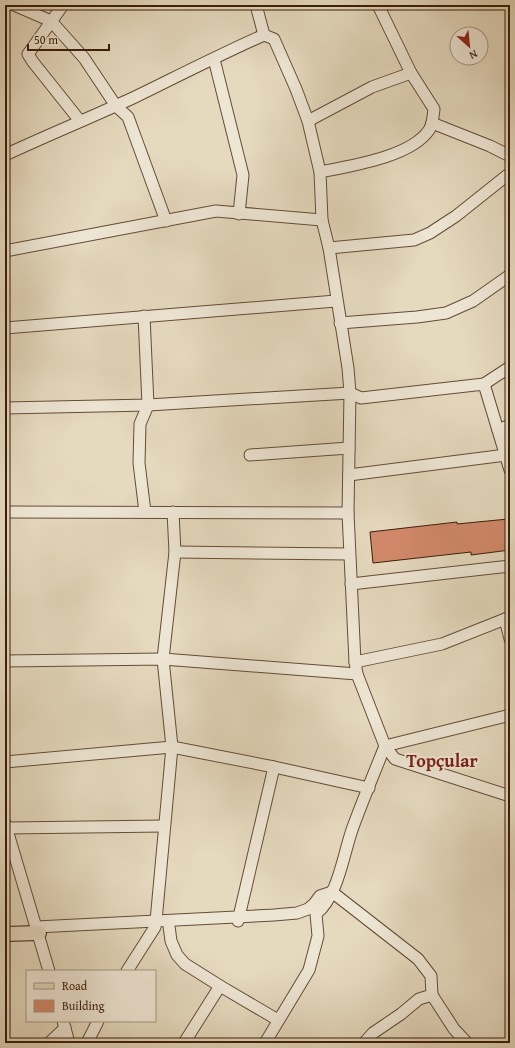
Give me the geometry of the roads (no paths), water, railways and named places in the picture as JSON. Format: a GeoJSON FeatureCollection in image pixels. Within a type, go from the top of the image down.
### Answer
{"type":"FeatureCollection","features":[{"type":"Feature","properties":{"kind":"main road"},"geometry":{"type":"LineString","coordinates":[[5,927],[37,930]]}},
{"type":"Feature","properties":{"kind":"main road"},"geometry":{"type":"LineString","coordinates":[[5,934],[37,930]]}},
{"type":"Feature","properties":{"kind":"street"},"geometry":{"type":"LineString","coordinates":[[14,5],[51,22],[84,58],[116,106],[128,117],[166,221]]}},
{"type":"Feature","properties":{"kind":"street"},"geometry":{"type":"LineString","coordinates":[[63,5],[28,54],[80,121]]}},
{"type":"Feature","properties":{"kind":"street"},"geometry":{"type":"LineString","coordinates":[[256,5],[264,35]]}},
{"type":"Feature","properties":{"kind":"street"},"geometry":{"type":"LineString","coordinates":[[320,172],[358,165],[391,156],[413,146],[429,130],[432,123],[434,109],[411,72],[378,5]]}},
{"type":"Feature","properties":{"kind":"street"},"geometry":{"type":"LineString","coordinates":[[5,155],[116,106],[236,47],[264,35],[274,39],[308,121],[320,172],[322,220],[348,368],[350,393],[348,475],[349,554],[357,674],[385,746],[395,759],[510,796]]}},
{"type":"Feature","properties":{"kind":"street"},"geometry":{"type":"LineString","coordinates":[[214,59],[243,175],[239,214]]}},
{"type":"Feature","properties":{"kind":"street"},"geometry":{"type":"LineString","coordinates":[[308,121],[372,87],[411,72]]}},
{"type":"Feature","properties":{"kind":"street"},"geometry":{"type":"LineString","coordinates":[[432,123],[490,146],[510,156]]}},
{"type":"Feature","properties":{"kind":"street"},"geometry":{"type":"LineString","coordinates":[[328,248],[414,240],[430,233],[456,216],[510,173]]}},
{"type":"Feature","properties":{"kind":"street"},"geometry":{"type":"LineString","coordinates":[[5,251],[216,211],[322,220]]}},
{"type":"Feature","properties":{"kind":"street"},"geometry":{"type":"LineString","coordinates":[[340,323],[417,317],[446,313],[473,301],[510,275]]}},
{"type":"Feature","properties":{"kind":"street"},"geometry":{"type":"LineString","coordinates":[[5,328],[336,301]]}},
{"type":"Feature","properties":{"kind":"street"},"geometry":{"type":"LineString","coordinates":[[144,316],[148,405],[140,424],[139,463],[144,512]]}},
{"type":"Feature","properties":{"kind":"street"},"geometry":{"type":"LineString","coordinates":[[5,408],[148,405],[350,393],[361,398],[484,384],[510,367]]}},
{"type":"Feature","properties":{"kind":"street"},"geometry":{"type":"LineString","coordinates":[[484,384],[510,470]]}},
{"type":"Feature","properties":{"kind":"street"},"geometry":{"type":"LineString","coordinates":[[498,430],[510,425]]}},
{"type":"Feature","properties":{"kind":"street"},"geometry":{"type":"LineString","coordinates":[[250,455],[349,448]]}},
{"type":"Feature","properties":{"kind":"street"},"geometry":{"type":"LineString","coordinates":[[348,475],[506,455]]}},
{"type":"Feature","properties":{"kind":"street"},"geometry":{"type":"LineString","coordinates":[[5,512],[348,512]]}},
{"type":"Feature","properties":{"kind":"street"},"geometry":{"type":"LineString","coordinates":[[128,970],[156,924],[172,748],[163,659],[175,552],[173,512]]}},
{"type":"Feature","properties":{"kind":"street"},"geometry":{"type":"LineString","coordinates":[[175,552],[349,554]]}},
{"type":"Feature","properties":{"kind":"street"},"geometry":{"type":"LineString","coordinates":[[351,584],[510,566]]}},
{"type":"Feature","properties":{"kind":"street"},"geometry":{"type":"LineString","coordinates":[[355,662],[442,644],[507,618],[510,639]]}},
{"type":"Feature","properties":{"kind":"street"},"geometry":{"type":"LineString","coordinates":[[5,661],[163,659],[357,674]]}},
{"type":"Feature","properties":{"kind":"street"},"geometry":{"type":"LineString","coordinates":[[385,746],[510,715]]}},
{"type":"Feature","properties":{"kind":"street"},"geometry":{"type":"LineString","coordinates":[[37,930],[238,920],[300,919],[316,914],[323,908],[332,892],[352,828],[385,746]]}},
{"type":"Feature","properties":{"kind":"street"},"geometry":{"type":"LineString","coordinates":[[5,762],[172,748],[274,767],[369,788]]}},
{"type":"Feature","properties":{"kind":"street"},"geometry":{"type":"LineString","coordinates":[[238,920],[274,767]]}},
{"type":"Feature","properties":{"kind":"street"},"geometry":{"type":"LineString","coordinates":[[49,970],[6,825],[164,826]]}},
{"type":"Feature","properties":{"kind":"street"},"geometry":{"type":"LineString","coordinates":[[156,924],[169,926],[297,913],[308,909],[320,896],[332,892]]}},
{"type":"Feature","properties":{"kind":"street"},"geometry":{"type":"LineString","coordinates":[[332,892],[418,959],[431,976],[432,995],[454,1030],[467,1043]]}},
{"type":"Feature","properties":{"kind":"street"},"geometry":{"type":"LineString","coordinates":[[265,1043],[309,970],[318,936],[316,914]]}},
{"type":"Feature","properties":{"kind":"street"},"geometry":{"type":"LineString","coordinates":[[169,926],[171,941],[178,955],[185,964],[278,1020]]}},
{"type":"Feature","properties":{"kind":"street"},"geometry":{"type":"LineString","coordinates":[[184,1043],[220,986]]}},
{"type":"Feature","properties":{"kind":"street"},"geometry":{"type":"LineString","coordinates":[[364,1043],[373,1033],[401,1014],[419,999],[432,995]]}},
{"type":"Feature","properties":{"kind":"street"},"geometry":{"type":"LineString","coordinates":[[87,1043],[98,1022]]}},
{"type":"Feature","properties":{"kind":"street"},"geometry":{"type":"LineString","coordinates":[[50,1043],[64,1025]]}},
{"type":"Feature","properties":{"kind":"street"},"geometry":{"type":"LineString","coordinates":[[64,1025],[69,1043]]}},
{"type":"Feature","properties":{"kind":"district","name":"Topçular"},"geometry":{"type":"Point","coordinates":[442,760]}}]}
